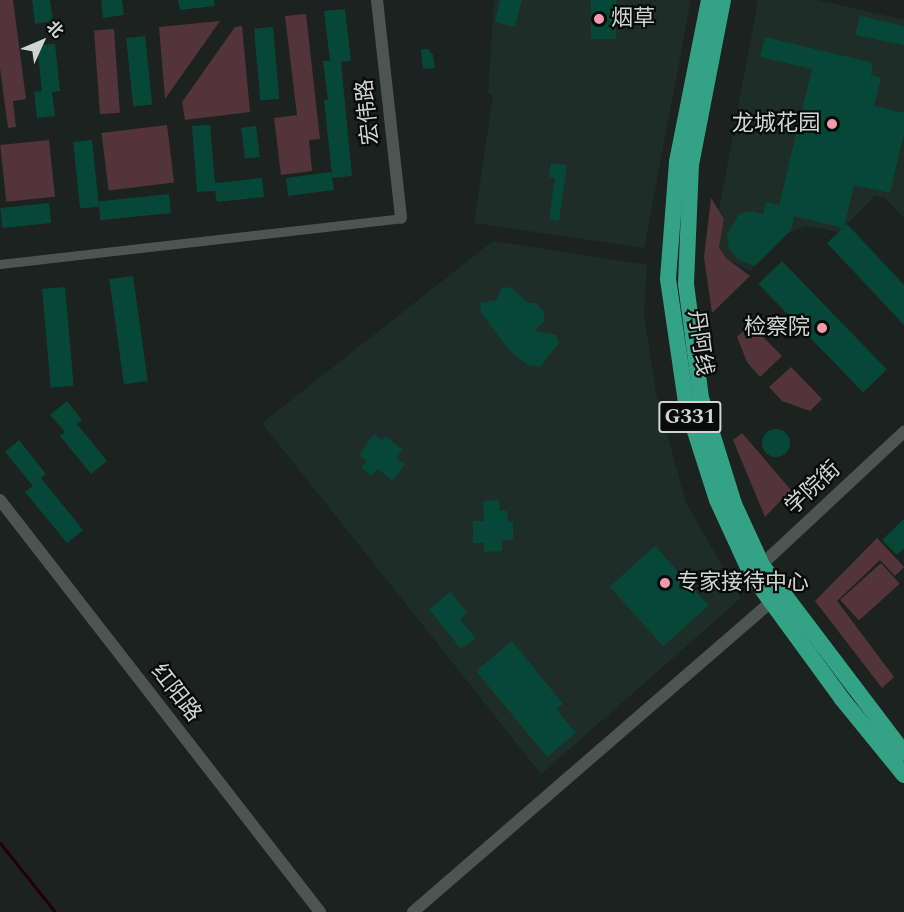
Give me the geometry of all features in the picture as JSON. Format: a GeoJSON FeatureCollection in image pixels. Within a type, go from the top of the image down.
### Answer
{"type":"FeatureCollection","features":[{"type":"Feature","properties":{"kind":"highway","name":"丹阿线"},"geometry":{"type":"LineString","coordinates":[[708,0],[677,162],[668,279],[686,403],[717,500],[756,569],[842,699],[904,775]]}},
{"type":"Feature","properties":{"kind":"highway","name":"丹阿线"},"geometry":{"type":"LineString","coordinates":[[723,0],[691,164],[686,284],[701,398],[756,569]]}},
{"type":"Feature","properties":{"kind":"highway","name":"丹阿线"},"geometry":{"type":"LineString","coordinates":[[776,597],[904,753]]}},
{"type":"Feature","properties":{"kind":"street","name":"宏伟路"},"geometry":{"type":"LineString","coordinates":[[377,0],[401,218]]}},
{"type":"Feature","properties":{"kind":"street"},"geometry":{"type":"LineString","coordinates":[[0,264],[401,218]]}},
{"type":"Feature","properties":{"kind":"street","name":"学院街"},"geometry":{"type":"LineString","coordinates":[[756,569],[904,432]]}},
{"type":"Feature","properties":{"kind":"street","name":"红阳路"},"geometry":{"type":"LineString","coordinates":[[0,500],[320,912]]}},
{"type":"Feature","properties":{"kind":"street"},"geometry":{"type":"LineString","coordinates":[[413,912],[776,597]]}},
{"type":"Feature","properties":{"kind":"shaded area"},"geometry":{"type":"Polygon","coordinates":[[[0,0],[13,0],[26,99],[13,101],[16,127],[8,128],[0,68],[0,0]]]}},
{"type":"Feature","properties":{"kind":"shaded area"},"geometry":{"type":"Polygon","coordinates":[[[494,0],[691,0],[644,248],[474,223],[493,96],[488,94],[494,0]]]}},
{"type":"Feature","properties":{"kind":"shaded area"},"geometry":{"type":"Polygon","coordinates":[[[758,0],[818,0],[904,20],[904,218],[884,197],[875,196],[839,232],[806,226],[788,233],[750,271],[725,258],[719,247],[724,219],[719,210],[758,0]]]}},
{"type":"Feature","properties":{"kind":"shaded area"},"geometry":{"type":"Polygon","coordinates":[[[306,14],[320,139],[309,140],[312,171],[281,175],[274,118],[297,115],[285,16],[306,14]]]}},
{"type":"Feature","properties":{"kind":"shaded area"},"geometry":{"type":"Polygon","coordinates":[[[220,21],[165,99],[159,27],[220,21]]]}},
{"type":"Feature","properties":{"kind":"shaded area"},"geometry":{"type":"Polygon","coordinates":[[[242,26],[250,112],[185,120],[182,102],[235,27],[242,26]]]}},
{"type":"Feature","properties":{"kind":"shaded area"},"geometry":{"type":"Polygon","coordinates":[[[114,29],[120,113],[100,114],[94,30],[114,29]]]}},
{"type":"Feature","properties":{"kind":"shaded area"},"geometry":{"type":"Polygon","coordinates":[[[167,125],[174,183],[109,191],[101,133],[167,125]]]}},
{"type":"Feature","properties":{"kind":"shaded area"},"geometry":{"type":"Polygon","coordinates":[[[49,140],[55,197],[6,202],[0,145],[49,140]]]}},
{"type":"Feature","properties":{"kind":"shaded area"},"geometry":{"type":"Polygon","coordinates":[[[711,198],[724,219],[719,247],[726,258],[750,276],[712,313],[704,257],[711,198]]]}},
{"type":"Feature","properties":{"kind":"shaded area"},"geometry":{"type":"Polygon","coordinates":[[[493,241],[647,265],[644,314],[656,393],[686,503],[741,598],[541,774],[262,423],[493,241]]]}},
{"type":"Feature","properties":{"kind":"shaded area"},"geometry":{"type":"Polygon","coordinates":[[[750,324],[782,356],[760,377],[747,362],[737,337],[750,324]]]}},
{"type":"Feature","properties":{"kind":"shaded area"},"geometry":{"type":"Polygon","coordinates":[[[791,367],[822,399],[810,411],[782,401],[769,387],[791,367]]]}},
{"type":"Feature","properties":{"kind":"shaded area"},"geometry":{"type":"Polygon","coordinates":[[[742,433],[791,490],[765,517],[733,440],[742,433]]]}},
{"type":"Feature","properties":{"kind":"shaded area"},"geometry":{"type":"Polygon","coordinates":[[[877,538],[904,567],[895,576],[880,560],[837,601],[894,677],[882,688],[815,601],[877,538]]]}},
{"type":"Feature","properties":{"kind":"shaded area"},"geometry":{"type":"Polygon","coordinates":[[[881,563],[900,584],[859,621],[840,600],[881,563]]]}},
{"type":"Feature","properties":{"kind":"building"},"geometry":{"type":"Polygon","coordinates":[[[32,0],[50,0],[53,21],[35,24],[32,0]]]}},
{"type":"Feature","properties":{"kind":"building"},"geometry":{"type":"Polygon","coordinates":[[[101,0],[122,0],[124,15],[103,18],[101,0]]]}},
{"type":"Feature","properties":{"kind":"building"},"geometry":{"type":"Polygon","coordinates":[[[178,0],[214,0],[215,6],[180,10],[178,0]]]}},
{"type":"Feature","properties":{"kind":"building"},"geometry":{"type":"Polygon","coordinates":[[[500,0],[522,0],[515,27],[495,22],[500,0]]]}},
{"type":"Feature","properties":{"kind":"building","name":"烟草"},"geometry":{"type":"Polygon","coordinates":[[[591,0],[616,0],[616,39],[591,39],[591,0]]]}},
{"type":"Feature","properties":{"kind":"building"},"geometry":{"type":"Polygon","coordinates":[[[345,9],[351,61],[341,62],[352,176],[332,178],[334,190],[288,196],[286,178],[331,172],[332,175],[324,100],[328,100],[323,61],[330,61],[324,11],[345,9]]]}},
{"type":"Feature","properties":{"kind":"building"},"geometry":{"type":"Polygon","coordinates":[[[860,16],[904,26],[904,45],[855,35],[860,16]]]}},
{"type":"Feature","properties":{"kind":"building"},"geometry":{"type":"Polygon","coordinates":[[[273,27],[279,99],[260,100],[254,29],[273,27]]]}},
{"type":"Feature","properties":{"kind":"building"},"geometry":{"type":"Polygon","coordinates":[[[145,36],[152,105],[133,107],[126,38],[145,36]]]}},
{"type":"Feature","properties":{"kind":"building"},"geometry":{"type":"Polygon","coordinates":[[[765,37],[873,63],[871,75],[881,78],[874,106],[904,113],[904,134],[890,193],[854,185],[844,227],[847,224],[904,285],[904,325],[827,243],[843,228],[794,216],[791,230],[755,266],[738,259],[729,248],[727,235],[739,214],[749,211],[763,214],[766,202],[779,205],[812,69],[760,57],[765,37]]]}},
{"type":"Feature","properties":{"kind":"building"},"geometry":{"type":"Polygon","coordinates":[[[55,44],[60,91],[52,92],[55,116],[37,118],[34,92],[42,91],[37,45],[55,44]]]}},
{"type":"Feature","properties":{"kind":"building"},"geometry":{"type":"Polygon","coordinates":[[[421,49],[428,49],[433,55],[435,68],[423,69],[421,49]]]}},
{"type":"Feature","properties":{"kind":"building"},"geometry":{"type":"Polygon","coordinates":[[[210,125],[215,183],[262,178],[264,197],[217,202],[215,191],[197,192],[192,126],[210,125]]]}},
{"type":"Feature","properties":{"kind":"building"},"geometry":{"type":"Polygon","coordinates":[[[256,126],[260,157],[245,159],[241,128],[256,126]]]}},
{"type":"Feature","properties":{"kind":"building"},"geometry":{"type":"Polygon","coordinates":[[[92,140],[99,207],[80,209],[73,142],[92,140]]]}},
{"type":"Feature","properties":{"kind":"building"},"geometry":{"type":"Polygon","coordinates":[[[551,163],[567,165],[559,221],[549,219],[555,178],[549,177],[551,163]]]}},
{"type":"Feature","properties":{"kind":"building"},"geometry":{"type":"Polygon","coordinates":[[[169,194],[171,213],[100,220],[98,201],[169,194]]]}},
{"type":"Feature","properties":{"kind":"building"},"geometry":{"type":"Polygon","coordinates":[[[49,203],[51,223],[2,228],[0,208],[49,203]]]}},
{"type":"Feature","properties":{"kind":"building"},"geometry":{"type":"Polygon","coordinates":[[[782,261],[887,370],[863,393],[758,284],[782,261]]]}},
{"type":"Feature","properties":{"kind":"building"},"geometry":{"type":"Polygon","coordinates":[[[133,276],[148,381],[124,384],[109,279],[133,276]]]}},
{"type":"Feature","properties":{"kind":"building"},"geometry":{"type":"Polygon","coordinates":[[[65,287],[74,386],[51,388],[42,289],[65,287]]]}},
{"type":"Feature","properties":{"kind":"building"},"geometry":{"type":"Polygon","coordinates":[[[502,287],[512,288],[528,303],[536,303],[543,310],[545,321],[534,331],[556,335],[559,343],[540,367],[528,365],[510,351],[481,313],[480,303],[496,300],[502,287]]]}},
{"type":"Feature","properties":{"kind":"building"},"geometry":{"type":"Polygon","coordinates":[[[67,401],[82,420],[77,424],[107,461],[91,474],[60,436],[65,432],[50,415],[67,401]]]}},
{"type":"Feature","properties":{"kind":"building"},"geometry":{"type":"Polygon","coordinates":[[[776,429],[786,433],[790,443],[786,453],[776,457],[766,453],[762,443],[766,433],[776,429]]]}},
{"type":"Feature","properties":{"kind":"building"},"geometry":{"type":"Polygon","coordinates":[[[374,434],[382,440],[385,436],[403,450],[396,458],[405,464],[393,481],[378,469],[372,476],[361,468],[367,461],[359,455],[374,434]]]}},
{"type":"Feature","properties":{"kind":"building"},"geometry":{"type":"Polygon","coordinates":[[[19,440],[46,474],[41,478],[83,530],[67,543],[25,492],[33,486],[5,452],[19,440]]]}},
{"type":"Feature","properties":{"kind":"building"},"geometry":{"type":"Polygon","coordinates":[[[499,500],[500,511],[507,511],[508,522],[513,522],[513,540],[502,540],[502,551],[484,552],[484,543],[473,543],[473,521],[484,521],[483,501],[499,500]]]}},
{"type":"Feature","properties":{"kind":"building"},"geometry":{"type":"Polygon","coordinates":[[[904,519],[904,548],[897,555],[882,540],[904,519]]]}},
{"type":"Feature","properties":{"kind":"building"},"geometry":{"type":"Polygon","coordinates":[[[655,546],[709,605],[663,646],[610,587],[655,546]]]}},
{"type":"Feature","properties":{"kind":"building"},"geometry":{"type":"Polygon","coordinates":[[[450,592],[467,613],[460,619],[475,638],[461,649],[429,609],[450,592]]]}},
{"type":"Feature","properties":{"kind":"building"},"geometry":{"type":"Polygon","coordinates":[[[512,641],[563,704],[556,709],[576,733],[547,757],[476,671],[512,641]]]}},
{"type":"Feature","properties":{"kind":"waterway"},"geometry":{"type":"LineString","coordinates":[[0,843],[55,912]]}},
{"type":"Feature","properties":{"kind":"place","name":"烟草"},"geometry":{"type":"Point","coordinates":[599,19]}},
{"type":"Feature","properties":{"kind":"place","name":"龙城花园"},"geometry":{"type":"Point","coordinates":[832,124]}},
{"type":"Feature","properties":{"kind":"place","name":"检察院"},"geometry":{"type":"Point","coordinates":[822,328]}},
{"type":"Feature","properties":{"kind":"place","name":"专家接待中心"},"geometry":{"type":"Point","coordinates":[665,583]}}]}
